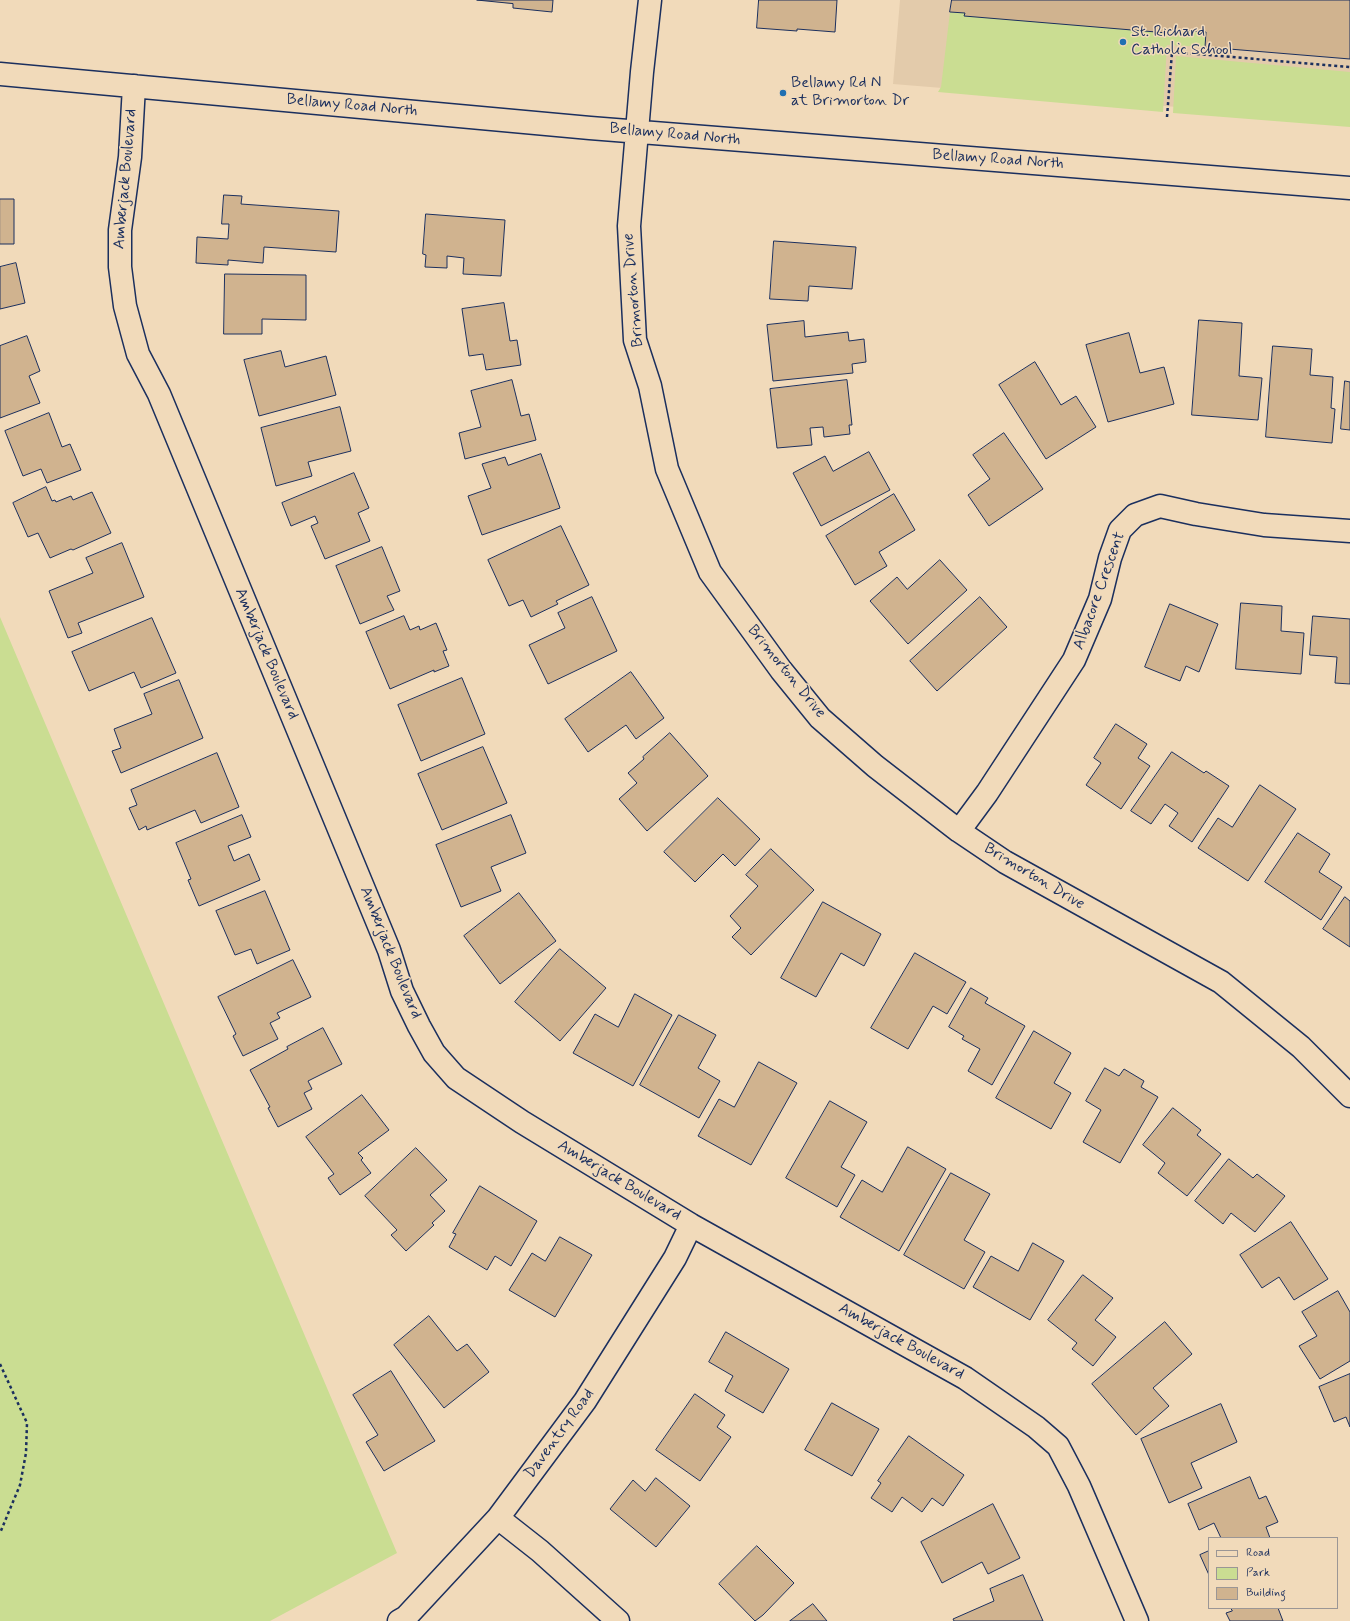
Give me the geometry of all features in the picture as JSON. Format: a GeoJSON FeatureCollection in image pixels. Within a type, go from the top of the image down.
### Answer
{"type":"FeatureCollection","features":[{"type":"Feature","properties":{"kind":"street","name":"Brimorton Drive"},"geometry":{"type":"LineString","coordinates":[[650,0],[629,226],[635,340],[650,386],[667,470],[710,572],[782,670],[820,718],[875,766],[959,831],[1005,862],[1221,982],[1301,1047],[1350,1096]]}},
{"type":"Feature","properties":{"kind":"street","name":"Bellamy Road North"},"geometry":{"type":"LineString","coordinates":[[0,74],[637,131],[1350,188]]}},
{"type":"Feature","properties":{"kind":"street","name":"Amberjack Boulevard"},"geometry":{"type":"LineString","coordinates":[[134,86],[130,157],[120,230],[120,267],[125,306],[138,354],[159,394],[386,943],[402,991],[434,1053],[456,1078],[522,1122],[691,1225],[965,1378],[1036,1427],[1058,1446],[1079,1486],[1137,1621]]}},
{"type":"Feature","properties":{"kind":"street","name":"Albacore Crescent"},"geometry":{"type":"LineString","coordinates":[[959,831],[987,793],[1074,660],[1100,599],[1110,558],[1120,530],[1135,516],[1160,506],[1196,514],[1264,525],[1350,531]]}},
{"type":"Feature","properties":{"kind":"street","name":"Daventry Road"},"geometry":{"type":"LineString","coordinates":[[399,1621],[406,1617],[498,1518],[586,1401],[674,1258],[691,1225]]}},
{"type":"Feature","properties":{"kind":"street"},"geometry":{"type":"LineString","coordinates":[[498,1518],[540,1551],[618,1621]]}},
{"type":"Feature","properties":{"kind":"path"},"geometry":{"type":"LineString","coordinates":[[1168,116],[1172,52],[1350,67]]}},
{"type":"Feature","properties":{"kind":"path"},"geometry":{"type":"LineString","coordinates":[[0,1364],[27,1423],[27,1430],[26,1453],[20,1485],[0,1533]]}},
{"type":"Feature","properties":{"kind":"shaded area","name":"St. Richard Catholic School"},"geometry":{"type":"Polygon","coordinates":[[[900,0],[1350,0],[1350,121],[893,84],[900,0]]]}},
{"type":"Feature","properties":{"kind":"green space"},"geometry":{"type":"Polygon","coordinates":[[[950,12],[965,13],[964,15],[1206,32],[1205,47],[1167,45],[1163,112],[938,92],[941,87],[950,12]]]}},
{"type":"Feature","properties":{"kind":"green space"},"geometry":{"type":"Polygon","coordinates":[[[1176,56],[1350,72],[1350,127],[1173,113],[1176,56]]]}},
{"type":"Feature","properties":{"kind":"green space"},"geometry":{"type":"Polygon","coordinates":[[[0,617],[397,1553],[270,1621],[0,1621],[0,617]]]}},
{"type":"Feature","properties":{"kind":"building"},"geometry":{"type":"Polygon","coordinates":[[[477,0],[553,0],[552,12],[513,8],[513,4],[477,0]]]}},
{"type":"Feature","properties":{"kind":"building"},"geometry":{"type":"Polygon","coordinates":[[[759,0],[837,0],[835,32],[757,28],[759,0]]]}},
{"type":"Feature","properties":{"kind":"building"},"geometry":{"type":"Polygon","coordinates":[[[952,0],[1350,0],[1350,59],[1205,47],[1206,32],[1168,29],[1168,33],[964,16],[965,13],[950,12],[952,0]]]}},
{"type":"Feature","properties":{"kind":"building"},"geometry":{"type":"Polygon","coordinates":[[[224,195],[242,196],[241,204],[339,211],[336,252],[264,247],[263,263],[228,260],[228,265],[196,263],[197,237],[228,239],[229,224],[222,224],[224,195]]]}},
{"type":"Feature","properties":{"kind":"building"},"geometry":{"type":"Polygon","coordinates":[[[0,199],[14,199],[14,244],[0,244],[0,199]]]}},
{"type":"Feature","properties":{"kind":"building"},"geometry":{"type":"Polygon","coordinates":[[[426,214],[505,220],[501,276],[463,274],[464,258],[447,256],[447,268],[425,267],[426,255],[423,254],[426,214]]]}},
{"type":"Feature","properties":{"kind":"building"},"geometry":{"type":"Polygon","coordinates":[[[774,241],[856,247],[852,289],[809,286],[808,301],[770,299],[774,241]]]}},
{"type":"Feature","properties":{"kind":"building"},"geometry":{"type":"Polygon","coordinates":[[[16,263],[25,303],[0,309],[0,267],[16,263]]]}},
{"type":"Feature","properties":{"kind":"building"},"geometry":{"type":"Polygon","coordinates":[[[225,274],[306,275],[306,320],[262,319],[262,334],[224,334],[225,274]]]}},
{"type":"Feature","properties":{"kind":"building"},"geometry":{"type":"Polygon","coordinates":[[[504,303],[510,341],[517,340],[521,365],[486,370],[483,354],[469,356],[462,309],[504,303]]]}},
{"type":"Feature","properties":{"kind":"building"},"geometry":{"type":"Polygon","coordinates":[[[1199,320],[1242,323],[1239,376],[1262,378],[1258,420],[1192,415],[1199,320]]]}},
{"type":"Feature","properties":{"kind":"building"},"geometry":{"type":"Polygon","coordinates":[[[804,321],[805,337],[848,332],[849,341],[864,339],[866,362],[852,364],[853,373],[773,381],[767,325],[804,321]]]}},
{"type":"Feature","properties":{"kind":"building"},"geometry":{"type":"Polygon","coordinates":[[[1129,333],[1140,373],[1164,367],[1174,404],[1108,422],[1086,345],[1129,333]]]}},
{"type":"Feature","properties":{"kind":"building"},"geometry":{"type":"Polygon","coordinates":[[[27,336],[40,371],[29,376],[40,403],[0,418],[0,346],[27,336]]]}},
{"type":"Feature","properties":{"kind":"building"},"geometry":{"type":"Polygon","coordinates":[[[1273,346],[1312,349],[1310,375],[1333,377],[1331,408],[1335,409],[1332,443],[1266,437],[1273,346]]]}},
{"type":"Feature","properties":{"kind":"building"},"geometry":{"type":"Polygon","coordinates":[[[281,351],[285,367],[326,356],[336,395],[259,416],[244,360],[281,351]]]}},
{"type":"Feature","properties":{"kind":"building"},"geometry":{"type":"Polygon","coordinates":[[[1035,362],[1061,405],[1076,396],[1096,427],[1046,459],[999,385],[1035,362]]]}},
{"type":"Feature","properties":{"kind":"building"},"geometry":{"type":"Polygon","coordinates":[[[512,380],[521,416],[529,414],[536,440],[465,459],[459,433],[481,427],[471,391],[512,380]]]}},
{"type":"Feature","properties":{"kind":"building"},"geometry":{"type":"Polygon","coordinates":[[[847,380],[852,425],[849,425],[850,434],[824,437],[823,427],[810,428],[812,445],[777,448],[770,389],[847,380]]]}},
{"type":"Feature","properties":{"kind":"building"},"geometry":{"type":"Polygon","coordinates":[[[1345,381],[1350,382],[1350,430],[1341,429],[1345,381]]]}},
{"type":"Feature","properties":{"kind":"building"},"geometry":{"type":"Polygon","coordinates":[[[340,407],[351,451],[308,462],[312,476],[276,486],[261,428],[340,407]]]}},
{"type":"Feature","properties":{"kind":"building"},"geometry":{"type":"Polygon","coordinates":[[[49,413],[62,447],[70,444],[81,470],[47,483],[41,469],[23,476],[5,431],[49,413]]]}},
{"type":"Feature","properties":{"kind":"building"},"geometry":{"type":"Polygon","coordinates":[[[1004,433],[1043,489],[989,526],[968,495],[990,479],[973,455],[1004,433]]]}},
{"type":"Feature","properties":{"kind":"building"},"geometry":{"type":"Polygon","coordinates":[[[869,452],[890,490],[821,526],[793,473],[825,456],[833,471],[869,452]]]}},
{"type":"Feature","properties":{"kind":"building"},"geometry":{"type":"Polygon","coordinates":[[[541,454],[560,508],[482,535],[468,496],[491,488],[482,464],[505,457],[508,465],[541,454]]]}},
{"type":"Feature","properties":{"kind":"building"},"geometry":{"type":"Polygon","coordinates":[[[354,473],[369,508],[358,513],[370,541],[325,559],[311,526],[318,523],[315,516],[291,526],[282,503],[354,473]]]}},
{"type":"Feature","properties":{"kind":"building"},"geometry":{"type":"Polygon","coordinates":[[[46,487],[52,501],[55,500],[56,502],[71,496],[73,500],[92,492],[111,533],[73,550],[71,549],[50,558],[38,533],[28,537],[13,503],[46,487]]]}},
{"type":"Feature","properties":{"kind":"building"},"geometry":{"type":"Polygon","coordinates":[[[894,494],[915,530],[879,552],[887,566],[855,585],[826,536],[894,494]]]}},
{"type":"Feature","properties":{"kind":"building"},"geometry":{"type":"Polygon","coordinates":[[[561,526],[589,585],[556,601],[558,604],[531,617],[523,600],[509,606],[488,560],[561,526]]]}},
{"type":"Feature","properties":{"kind":"building"},"geometry":{"type":"Polygon","coordinates":[[[122,543],[144,597],[78,623],[82,633],[68,638],[49,591],[93,573],[86,558],[122,543]]]}},
{"type":"Feature","properties":{"kind":"building"},"geometry":{"type":"Polygon","coordinates":[[[382,547],[400,591],[387,596],[394,610],[360,624],[336,566],[382,547]]]}},
{"type":"Feature","properties":{"kind":"building"},"geometry":{"type":"Polygon","coordinates":[[[940,560],[967,590],[908,644],[870,601],[897,577],[907,589],[940,560]]]}},
{"type":"Feature","properties":{"kind":"building"},"geometry":{"type":"Polygon","coordinates":[[[592,597],[617,651],[548,684],[529,645],[565,628],[558,613],[592,597]]]}},
{"type":"Feature","properties":{"kind":"building"},"geometry":{"type":"Polygon","coordinates":[[[980,597],[1007,627],[937,691],[910,661],[980,597]]]}},
{"type":"Feature","properties":{"kind":"building"},"geometry":{"type":"Polygon","coordinates":[[[1241,603],[1282,606],[1281,631],[1304,633],[1301,674],[1236,669],[1241,603]]]}},
{"type":"Feature","properties":{"kind":"building"},"geometry":{"type":"Polygon","coordinates":[[[1170,604],[1218,624],[1199,672],[1186,666],[1180,681],[1145,667],[1170,604]]]}},
{"type":"Feature","properties":{"kind":"building"},"geometry":{"type":"Polygon","coordinates":[[[404,616],[410,630],[419,626],[420,630],[436,623],[447,650],[443,651],[449,666],[434,672],[434,670],[390,689],[366,632],[404,616]]]}},
{"type":"Feature","properties":{"kind":"building"},"geometry":{"type":"Polygon","coordinates":[[[1313,616],[1350,619],[1350,684],[1335,683],[1337,657],[1310,655],[1313,616]]]}},
{"type":"Feature","properties":{"kind":"building"},"geometry":{"type":"Polygon","coordinates":[[[152,618],[176,673],[141,688],[134,672],[89,691],[72,652],[152,618]]]}},
{"type":"Feature","properties":{"kind":"building"},"geometry":{"type":"Polygon","coordinates":[[[631,672],[664,718],[636,739],[626,725],[588,752],[565,719],[631,672]]]}},
{"type":"Feature","properties":{"kind":"building"},"geometry":{"type":"Polygon","coordinates":[[[462,678],[485,734],[421,761],[398,705],[462,678]]]}},
{"type":"Feature","properties":{"kind":"building"},"geometry":{"type":"Polygon","coordinates":[[[179,680],[203,738],[121,773],[112,751],[121,748],[114,729],[152,714],[144,694],[179,680]]]}},
{"type":"Feature","properties":{"kind":"building"},"geometry":{"type":"Polygon","coordinates":[[[1116,724],[1147,744],[1138,758],[1150,766],[1121,809],[1086,785],[1101,763],[1094,758],[1116,724]]]}},
{"type":"Feature","properties":{"kind":"building"},"geometry":{"type":"Polygon","coordinates":[[[670,733],[708,776],[647,831],[619,799],[637,783],[628,773],[644,759],[643,757],[670,733]]]}},
{"type":"Feature","properties":{"kind":"building"},"geometry":{"type":"Polygon","coordinates":[[[483,747],[507,803],[442,830],[418,774],[483,747]]]}},
{"type":"Feature","properties":{"kind":"building"},"geometry":{"type":"Polygon","coordinates":[[[1172,752],[1204,773],[1206,771],[1229,786],[1192,842],[1169,826],[1178,813],[1165,804],[1151,824],[1131,811],[1172,752]]]}},
{"type":"Feature","properties":{"kind":"building"},"geometry":{"type":"Polygon","coordinates":[[[217,753],[239,807],[201,823],[195,810],[147,830],[146,826],[139,830],[129,808],[137,805],[131,790],[217,753]]]}},
{"type":"Feature","properties":{"kind":"building"},"geometry":{"type":"Polygon","coordinates":[[[1260,785],[1296,809],[1248,881],[1198,848],[1218,818],[1232,827],[1260,785]]]}},
{"type":"Feature","properties":{"kind":"building"},"geometry":{"type":"Polygon","coordinates":[[[718,798],[760,839],[735,866],[723,854],[695,882],[664,852],[718,798]]]}},
{"type":"Feature","properties":{"kind":"building"},"geometry":{"type":"Polygon","coordinates":[[[242,815],[251,837],[228,846],[234,861],[249,854],[260,880],[199,906],[188,880],[191,879],[176,843],[242,815]]]}},
{"type":"Feature","properties":{"kind":"building"},"geometry":{"type":"Polygon","coordinates":[[[511,815],[526,853],[491,867],[501,891],[461,907],[436,845],[511,815]]]}},
{"type":"Feature","properties":{"kind":"building"},"geometry":{"type":"Polygon","coordinates":[[[1298,833],[1330,854],[1319,872],[1342,887],[1321,920],[1265,882],[1298,833]]]}},
{"type":"Feature","properties":{"kind":"building"},"geometry":{"type":"Polygon","coordinates":[[[771,849],[814,890],[751,955],[732,937],[741,928],[730,916],[758,886],[746,875],[771,849]]]}},
{"type":"Feature","properties":{"kind":"building"},"geometry":{"type":"Polygon","coordinates":[[[265,891],[290,950],[257,964],[251,949],[235,955],[216,911],[265,891]]]}},
{"type":"Feature","properties":{"kind":"building"},"geometry":{"type":"Polygon","coordinates":[[[519,893],[556,941],[500,984],[464,936],[519,893]]]}},
{"type":"Feature","properties":{"kind":"building"},"geometry":{"type":"Polygon","coordinates":[[[1345,897],[1350,901],[1350,947],[1323,929],[1345,897]]]}},
{"type":"Feature","properties":{"kind":"building"},"geometry":{"type":"Polygon","coordinates":[[[823,902],[881,934],[864,966],[841,953],[816,997],[781,978],[823,902]]]}},
{"type":"Feature","properties":{"kind":"building"},"geometry":{"type":"Polygon","coordinates":[[[560,949],[606,988],[560,1041],[515,1002],[560,949]]]}},
{"type":"Feature","properties":{"kind":"building"},"geometry":{"type":"Polygon","coordinates":[[[915,953],[966,982],[947,1014],[933,1006],[908,1049],[871,1028],[915,953]]]}},
{"type":"Feature","properties":{"kind":"building"},"geometry":{"type":"Polygon","coordinates":[[[293,960],[311,997],[277,1013],[280,1018],[270,1023],[278,1039],[243,1056],[233,1036],[236,1034],[218,997],[293,960]]]}},
{"type":"Feature","properties":{"kind":"building"},"geometry":{"type":"Polygon","coordinates":[[[971,988],[988,998],[985,1003],[1025,1026],[992,1085],[968,1071],[980,1049],[962,1039],[964,1036],[949,1027],[971,988]]]}},
{"type":"Feature","properties":{"kind":"building"},"geometry":{"type":"Polygon","coordinates":[[[635,994],[672,1015],[633,1086],[573,1053],[595,1014],[618,1027],[635,994]]]}},
{"type":"Feature","properties":{"kind":"building"},"geometry":{"type":"Polygon","coordinates":[[[679,1015],[716,1035],[698,1068],[720,1081],[699,1118],[640,1085],[679,1015]]]}},
{"type":"Feature","properties":{"kind":"building"},"geometry":{"type":"Polygon","coordinates":[[[323,1028],[342,1064],[308,1081],[312,1089],[304,1093],[312,1109],[278,1127],[268,1108],[270,1107],[250,1070],[288,1049],[287,1047],[323,1028]]]}},
{"type":"Feature","properties":{"kind":"building"},"geometry":{"type":"Polygon","coordinates":[[[1034,1031],[1071,1053],[1054,1083],[1071,1093],[1051,1129],[996,1098],[1034,1031]]]}},
{"type":"Feature","properties":{"kind":"building"},"geometry":{"type":"Polygon","coordinates":[[[759,1062],[797,1083],[751,1165],[698,1136],[719,1099],[734,1107],[759,1062]]]}},
{"type":"Feature","properties":{"kind":"building"},"geometry":{"type":"Polygon","coordinates":[[[1105,1068],[1119,1076],[1124,1069],[1144,1081],[1141,1087],[1158,1097],[1120,1163],[1083,1142],[1101,1110],[1086,1101],[1105,1068]]]}},
{"type":"Feature","properties":{"kind":"building"},"geometry":{"type":"Polygon","coordinates":[[[362,1095],[389,1130],[358,1153],[363,1158],[361,1160],[371,1173],[340,1195],[328,1178],[334,1174],[306,1137],[362,1095]]]}},
{"type":"Feature","properties":{"kind":"building"},"geometry":{"type":"Polygon","coordinates":[[[830,1101],[867,1122],[841,1167],[855,1175],[837,1207],[786,1178],[830,1101]]]}},
{"type":"Feature","properties":{"kind":"building"},"geometry":{"type":"Polygon","coordinates":[[[1173,1108],[1201,1130],[1197,1135],[1221,1154],[1187,1196],[1158,1173],[1165,1163],[1143,1145],[1173,1108]]]}},
{"type":"Feature","properties":{"kind":"building"},"geometry":{"type":"Polygon","coordinates":[[[908,1147],[946,1169],[899,1251],[840,1217],[862,1180],[882,1192],[908,1147]]]}},
{"type":"Feature","properties":{"kind":"building"},"geometry":{"type":"Polygon","coordinates":[[[416,1148],[447,1180],[430,1195],[445,1211],[432,1223],[434,1225],[406,1251],[391,1235],[397,1230],[365,1196],[416,1148]]]}},
{"type":"Feature","properties":{"kind":"building"},"geometry":{"type":"Polygon","coordinates":[[[1229,1159],[1253,1178],[1257,1174],[1285,1196],[1255,1232],[1231,1213],[1223,1224],[1195,1201],[1229,1159]]]}},
{"type":"Feature","properties":{"kind":"building"},"geometry":{"type":"Polygon","coordinates":[[[951,1173],[990,1194],[964,1240],[985,1252],[964,1289],[904,1255],[951,1173]]]}},
{"type":"Feature","properties":{"kind":"building"},"geometry":{"type":"Polygon","coordinates":[[[480,1186],[537,1221],[511,1266],[495,1256],[487,1270],[449,1247],[456,1234],[453,1233],[480,1186]]]}},
{"type":"Feature","properties":{"kind":"building"},"geometry":{"type":"Polygon","coordinates":[[[1291,1222],[1328,1279],[1294,1300],[1279,1277],[1262,1288],[1240,1255],[1291,1222]]]}},
{"type":"Feature","properties":{"kind":"building"},"geometry":{"type":"Polygon","coordinates":[[[560,1237],[592,1255],[555,1317],[509,1290],[532,1253],[545,1261],[560,1237]]]}},
{"type":"Feature","properties":{"kind":"building"},"geometry":{"type":"Polygon","coordinates":[[[1033,1243],[1064,1261],[1030,1320],[973,1287],[991,1256],[1018,1271],[1033,1243]]]}},
{"type":"Feature","properties":{"kind":"building"},"geometry":{"type":"Polygon","coordinates":[[[1083,1275],[1113,1298],[1095,1320],[1116,1337],[1093,1366],[1072,1349],[1077,1343],[1048,1320],[1083,1275]]]}},
{"type":"Feature","properties":{"kind":"building"},"geometry":{"type":"Polygon","coordinates":[[[1338,1291],[1350,1312],[1350,1361],[1320,1379],[1299,1346],[1317,1336],[1302,1312],[1338,1291]]]}},
{"type":"Feature","properties":{"kind":"building"},"geometry":{"type":"Polygon","coordinates":[[[429,1316],[457,1351],[467,1344],[489,1372],[444,1408],[394,1345],[429,1316]]]}},
{"type":"Feature","properties":{"kind":"building"},"geometry":{"type":"Polygon","coordinates":[[[1165,1322],[1192,1354],[1153,1388],[1169,1406],[1136,1435],[1092,1384],[1165,1322]]]}},
{"type":"Feature","properties":{"kind":"building"},"geometry":{"type":"Polygon","coordinates":[[[726,1332],[789,1369],[763,1413],[725,1391],[733,1376],[709,1362],[726,1332]]]}},
{"type":"Feature","properties":{"kind":"building"},"geometry":{"type":"Polygon","coordinates":[[[391,1371],[435,1441],[384,1471],[366,1442],[378,1435],[353,1395],[391,1371]]]}},
{"type":"Feature","properties":{"kind":"building"},"geometry":{"type":"Polygon","coordinates":[[[1350,1374],[1350,1427],[1346,1417],[1334,1422],[1319,1387],[1350,1374]]]}},
{"type":"Feature","properties":{"kind":"building"},"geometry":{"type":"Polygon","coordinates":[[[695,1394],[725,1415],[717,1427],[731,1437],[700,1481],[656,1450],[695,1394]]]}},
{"type":"Feature","properties":{"kind":"building"},"geometry":{"type":"Polygon","coordinates":[[[832,1403],[879,1429],[852,1476],[805,1450],[832,1403]]]}},
{"type":"Feature","properties":{"kind":"building"},"geometry":{"type":"Polygon","coordinates":[[[1221,1404],[1237,1442],[1191,1463],[1202,1488],[1169,1503],[1141,1439],[1221,1404]]]}},
{"type":"Feature","properties":{"kind":"building"},"geometry":{"type":"Polygon","coordinates":[[[909,1436],[964,1475],[943,1506],[932,1498],[922,1512],[902,1497],[892,1512],[871,1498],[881,1483],[878,1481],[909,1436]]]}},
{"type":"Feature","properties":{"kind":"building"},"geometry":{"type":"Polygon","coordinates":[[[1250,1477],[1259,1499],[1266,1496],[1278,1522],[1266,1527],[1270,1537],[1221,1537],[1214,1523],[1199,1530],[1188,1504],[1250,1477]]]}},
{"type":"Feature","properties":{"kind":"building"},"geometry":{"type":"Polygon","coordinates":[[[656,1478],[690,1506],[656,1547],[610,1509],[633,1480],[645,1491],[656,1478]]]}},
{"type":"Feature","properties":{"kind":"building"},"geometry":{"type":"Polygon","coordinates":[[[993,1504],[1020,1558],[988,1574],[982,1562],[942,1583],[921,1542],[993,1504]]]}},
{"type":"Feature","properties":{"kind":"building"},"geometry":{"type":"Polygon","coordinates":[[[757,1546],[794,1583],[763,1615],[755,1621],[719,1584],[757,1546]]]}},
{"type":"Feature","properties":{"kind":"building"},"geometry":{"type":"Polygon","coordinates":[[[1208,1551],[1208,1573],[1200,1555],[1208,1551]]]}},
{"type":"Feature","properties":{"kind":"building"},"geometry":{"type":"Polygon","coordinates":[[[1023,1575],[1043,1621],[954,1621],[953,1619],[994,1601],[990,1589],[1023,1575]]]}},
{"type":"Feature","properties":{"kind":"building"},"geometry":{"type":"Polygon","coordinates":[[[813,1604],[827,1621],[790,1621],[813,1604]]]}},
{"type":"Feature","properties":{"kind":"building"},"geometry":{"type":"Polygon","coordinates":[[[1231,1609],[1278,1609],[1283,1621],[1230,1621],[1226,1613],[1232,1611],[1231,1609]]]}},
{"type":"Feature","properties":{"kind":"place","name":"St. Richard Catholic School"},"geometry":{"type":"Point","coordinates":[1123,42]}},
{"type":"Feature","properties":{"kind":"place","name":"Bellamy Rd N at Brimorton Dr"},"geometry":{"type":"Point","coordinates":[783,93]}}]}
